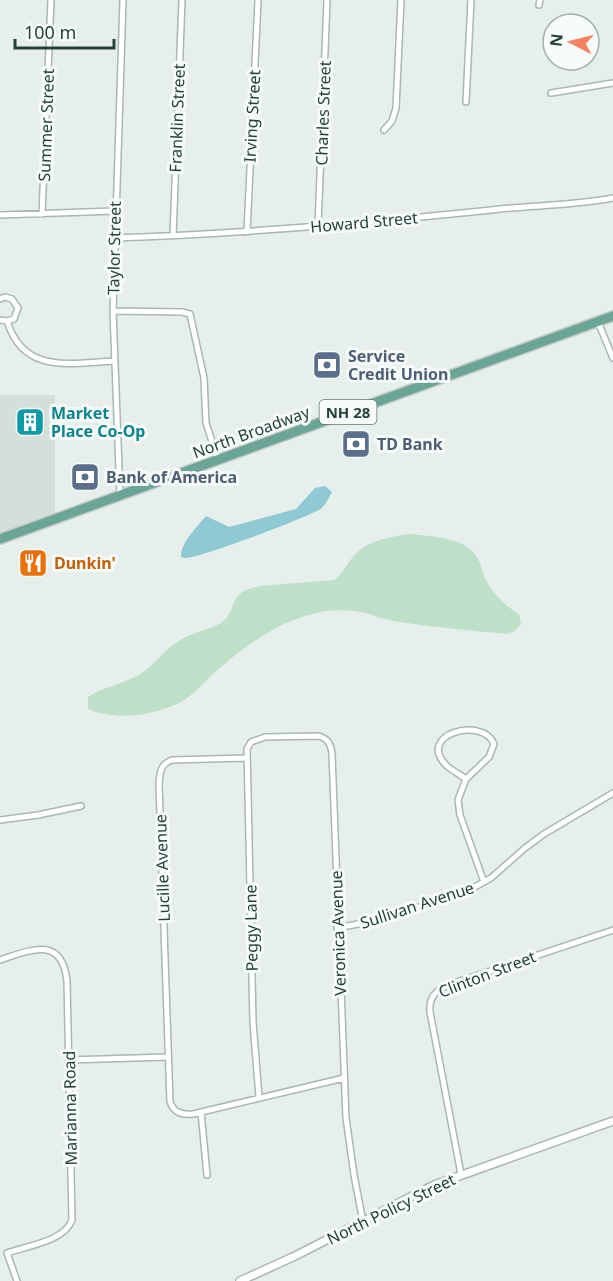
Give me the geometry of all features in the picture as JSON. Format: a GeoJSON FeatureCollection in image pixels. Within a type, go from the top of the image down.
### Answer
{"type":"FeatureCollection","features":[{"type":"Feature","properties":{"kind":"main road","name":"North Broadway"},"geometry":{"type":"LineString","coordinates":[[0,539],[613,316]]}},
{"type":"Feature","properties":{"kind":"street","name":"Summer Street"},"geometry":{"type":"LineString","coordinates":[[42,214],[51,0]]}},
{"type":"Feature","properties":{"kind":"street","name":"Taylor Street"},"geometry":{"type":"LineString","coordinates":[[120,495],[113,311],[123,0]]}},
{"type":"Feature","properties":{"kind":"street","name":"Franklin Street"},"geometry":{"type":"LineString","coordinates":[[173,236],[182,0]]}},
{"type":"Feature","properties":{"kind":"street","name":"Irving Street"},"geometry":{"type":"LineString","coordinates":[[247,232],[258,0]]}},
{"type":"Feature","properties":{"kind":"street","name":"Charles Street"},"geometry":{"type":"LineString","coordinates":[[318,226],[327,0]]}},
{"type":"Feature","properties":{"kind":"street"},"geometry":{"type":"LineString","coordinates":[[384,130],[392,121],[396,108],[401,0]]}},
{"type":"Feature","properties":{"kind":"street"},"geometry":{"type":"LineString","coordinates":[[466,102],[471,0]]}},
{"type":"Feature","properties":{"kind":"street"},"geometry":{"type":"LineString","coordinates":[[551,93],[613,83]]}},
{"type":"Feature","properties":{"kind":"street","name":"Howard Street"},"geometry":{"type":"LineString","coordinates":[[114,238],[247,232],[504,208],[573,204],[613,198]]}},
{"type":"Feature","properties":{"kind":"street"},"geometry":{"type":"LineString","coordinates":[[0,215],[115,211]]}},
{"type":"Feature","properties":{"kind":"street"},"geometry":{"type":"LineString","coordinates":[[0,299],[8,297],[17,304],[16,316],[3,321],[17,343],[29,355],[40,361],[64,363],[114,361]]}},
{"type":"Feature","properties":{"kind":"street"},"geometry":{"type":"LineString","coordinates":[[113,311],[182,312],[190,315],[204,378],[206,423],[218,460]]}},
{"type":"Feature","properties":{"kind":"street"},"geometry":{"type":"LineString","coordinates":[[598,322],[613,358]]}},
{"type":"Feature","properties":{"kind":"street"},"geometry":{"type":"LineString","coordinates":[[466,779],[447,766],[439,750],[446,736],[463,730],[485,734],[494,744],[489,757],[466,779],[459,794],[459,809],[484,882]]}},
{"type":"Feature","properties":{"kind":"street","name":"Veronica Avenue"},"geometry":{"type":"LineString","coordinates":[[246,758],[251,742],[265,737],[319,736],[326,739],[331,746],[347,1136],[363,1222]]}},
{"type":"Feature","properties":{"kind":"street","name":"Lucille Avenue"},"geometry":{"type":"LineString","coordinates":[[246,758],[172,760],[166,762],[160,770],[167,1057],[172,1107],[179,1114],[201,1112],[344,1078]]}},
{"type":"Feature","properties":{"kind":"street","name":"Peggy Lane"},"geometry":{"type":"LineString","coordinates":[[246,758],[253,1022],[259,1097]]}},
{"type":"Feature","properties":{"kind":"street","name":"Sullivan Avenue"},"geometry":{"type":"LineString","coordinates":[[337,928],[384,919],[471,889],[484,882],[525,848],[613,793]]}},
{"type":"Feature","properties":{"kind":"street"},"geometry":{"type":"LineString","coordinates":[[0,820],[81,806]]}},
{"type":"Feature","properties":{"kind":"street","name":"Clinton Street"},"geometry":{"type":"LineString","coordinates":[[461,1174],[430,1012],[431,997],[437,990],[460,981],[613,930]]}},
{"type":"Feature","properties":{"kind":"street","name":"Marianna Road"},"geometry":{"type":"LineString","coordinates":[[0,960],[33,950],[48,949],[61,959],[67,981],[72,1220],[69,1227],[56,1237],[0,1255]]}},
{"type":"Feature","properties":{"kind":"street"},"geometry":{"type":"LineString","coordinates":[[69,1060],[167,1057]]}},
{"type":"Feature","properties":{"kind":"street"},"geometry":{"type":"LineString","coordinates":[[201,1112],[207,1174]]}},
{"type":"Feature","properties":{"kind":"street","name":"North Policy Street"},"geometry":{"type":"LineString","coordinates":[[240,1281],[461,1174],[613,1121]]}},
{"type":"Feature","properties":{"kind":"street"},"geometry":{"type":"LineString","coordinates":[[7,1253],[17,1281]]}},
{"type":"Feature","properties":{"kind":"shaded area"},"geometry":{"type":"Polygon","coordinates":[[[0,395],[55,395],[55,518],[0,539],[0,395]]]}},
{"type":"Feature","properties":{"kind":"green space"},"geometry":{"type":"Polygon","coordinates":[[[409,534],[453,540],[474,553],[491,589],[519,614],[521,624],[515,631],[506,634],[407,623],[354,611],[322,612],[288,622],[262,636],[226,662],[190,696],[170,707],[147,714],[123,716],[88,709],[88,697],[139,675],[176,643],[221,623],[243,592],[259,586],[335,580],[357,552],[386,538],[409,534]]]}},
{"type":"Feature","properties":{"kind":"water"},"geometry":{"type":"Polygon","coordinates":[[[325,486],[332,492],[322,508],[314,512],[231,545],[194,556],[181,557],[187,540],[206,516],[229,527],[296,509],[315,488],[325,486]]]}},
{"type":"Feature","properties":{"kind":"place","name":"Service Credit Union"},"geometry":{"type":"Point","coordinates":[327,365]}},
{"type":"Feature","properties":{"kind":"place","name":"Market Place Co-Op"},"geometry":{"type":"Point","coordinates":[30,422]}},
{"type":"Feature","properties":{"kind":"place","name":"TD Bank"},"geometry":{"type":"Point","coordinates":[356,444]}},
{"type":"Feature","properties":{"kind":"place","name":"Bank of America"},"geometry":{"type":"Point","coordinates":[85,477]}},
{"type":"Feature","properties":{"kind":"place","name":"Dunkin'"},"geometry":{"type":"Point","coordinates":[33,563]}}]}
